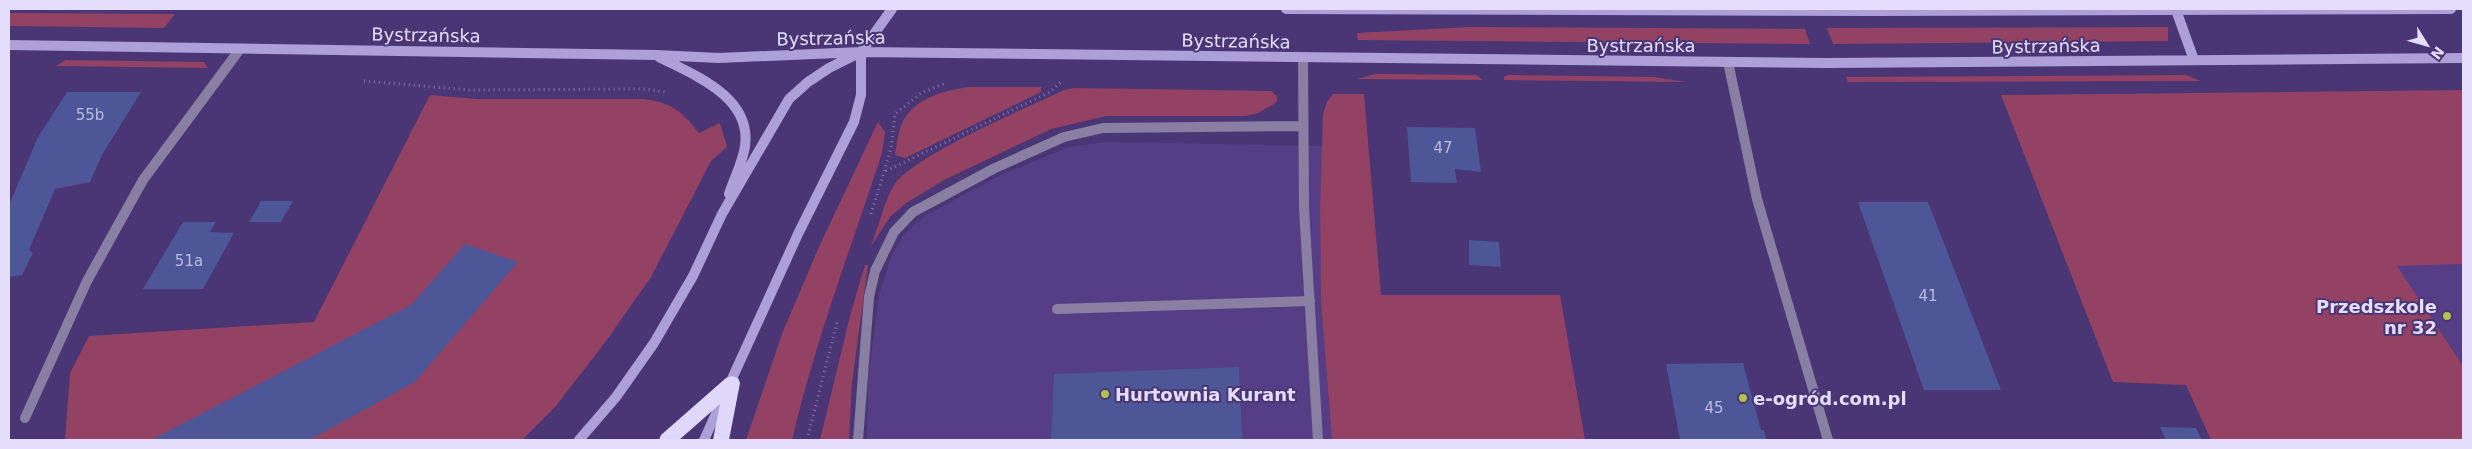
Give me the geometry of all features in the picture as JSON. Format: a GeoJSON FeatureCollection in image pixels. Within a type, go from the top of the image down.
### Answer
{"type":"FeatureCollection","features":[{"type":"Feature","properties":{"kind":"highway"},"geometry":{"type":"LineString","coordinates":[[667,440],[732,383]]}},
{"type":"Feature","properties":{"kind":"highway"},"geometry":{"type":"LineString","coordinates":[[721,440],[732,383]]}},
{"type":"Feature","properties":{"kind":"main road"},"geometry":{"type":"LineString","coordinates":[[579,440],[616,397],[654,343],[693,276],[722,214],[788,99],[828,68],[861,52],[892,9]]}},
{"type":"Feature","properties":{"kind":"main road","name":"Bystrzańska"},"geometry":{"type":"LineString","coordinates":[[1286,9],[2451,9]]}},
{"type":"Feature","properties":{"kind":"main road"},"geometry":{"type":"LineString","coordinates":[[2176,10],[2194,60]]}},
{"type":"Feature","properties":{"kind":"main road","name":"Bystrzańska"},"geometry":{"type":"LineString","coordinates":[[9,45],[656,55],[719,58],[861,52],[1728,62],[2463,58]]}},
{"type":"Feature","properties":{"kind":"main road"},"geometry":{"type":"LineString","coordinates":[[704,440],[732,383],[812,205],[852,129],[862,84],[861,52]]}},
{"type":"Feature","properties":{"kind":"main road"},"geometry":{"type":"LineString","coordinates":[[656,55],[709,84],[732,102],[743,124],[745,144],[722,214]]}},
{"type":"Feature","properties":{"kind":"lane"},"geometry":{"type":"LineString","coordinates":[[25,418],[87,281],[143,180],[240,49]]}},
{"type":"Feature","properties":{"kind":"lane"},"geometry":{"type":"LineString","coordinates":[[1302,58],[1304,209],[1318,440]]}},
{"type":"Feature","properties":{"kind":"lane"},"geometry":{"type":"LineString","coordinates":[[1728,62],[1757,199],[1828,440]]}},
{"type":"Feature","properties":{"kind":"lane"},"geometry":{"type":"LineString","coordinates":[[858,440],[861,380],[870,297],[875,271],[894,232],[913,212],[995,168],[1064,137],[1093,130],[1103,128],[1303,126]]}},
{"type":"Feature","properties":{"kind":"lane"},"geometry":{"type":"LineString","coordinates":[[1057,309],[1310,301]]}},
{"type":"Feature","properties":{"kind":"path"},"geometry":{"type":"LineString","coordinates":[[358,80],[397,86],[480,91],[646,90],[669,93]]}},
{"type":"Feature","properties":{"kind":"path"},"geometry":{"type":"LineString","coordinates":[[886,171],[1050,92],[1062,81]]}},
{"type":"Feature","properties":{"kind":"shaded area"},"geometry":{"type":"Polygon","coordinates":[[[9,13],[175,14],[164,28],[9,26],[9,13]]]}},
{"type":"Feature","properties":{"kind":"shaded area"},"geometry":{"type":"Polygon","coordinates":[[[1470,27],[1805,29],[1810,44],[1358,40],[1357,33],[1470,27]]]}},
{"type":"Feature","properties":{"kind":"shaded area"},"geometry":{"type":"Polygon","coordinates":[[[2168,27],[2168,41],[1833,44],[1827,28],[2168,27]]]}},
{"type":"Feature","properties":{"kind":"shaded area"},"geometry":{"type":"Polygon","coordinates":[[[66,60],[204,62],[208,68],[56,66],[66,60]]]}},
{"type":"Feature","properties":{"kind":"shaded area"},"geometry":{"type":"Polygon","coordinates":[[[1375,74],[1476,75],[1483,80],[1357,79],[1375,74]]]}},
{"type":"Feature","properties":{"kind":"shaded area"},"geometry":{"type":"Polygon","coordinates":[[[1509,75],[1653,77],[1686,82],[1504,80],[1504,77],[1509,75]]]}},
{"type":"Feature","properties":{"kind":"shaded area"},"geometry":{"type":"Polygon","coordinates":[[[2186,75],[2201,81],[1848,82],[1846,77],[2186,75]]]}},
{"type":"Feature","properties":{"kind":"shaded area"},"geometry":{"type":"Polygon","coordinates":[[[970,87],[1041,87],[1041,92],[905,158],[895,155],[901,125],[916,106],[932,96],[970,87]]]}},
{"type":"Feature","properties":{"kind":"shaded area"},"geometry":{"type":"Polygon","coordinates":[[[1074,88],[1271,91],[1277,96],[1277,102],[1258,113],[1246,116],[1106,116],[1051,129],[946,179],[906,203],[890,217],[871,246],[891,191],[894,185],[906,173],[924,160],[973,133],[1064,90],[1074,88]]]}},
{"type":"Feature","properties":{"kind":"shaded area"},"geometry":{"type":"Polygon","coordinates":[[[2463,90],[2463,264],[2397,266],[2463,366],[2463,440],[2211,440],[2186,385],[2113,382],[2001,95],[2463,90]]]}},
{"type":"Feature","properties":{"kind":"shaded area"},"geometry":{"type":"Polygon","coordinates":[[[1333,94],[1364,94],[1381,295],[1560,295],[1585,440],[1332,440],[1321,301],[1320,208],[1323,114],[1327,102],[1333,94]]]}},
{"type":"Feature","properties":{"kind":"shaded area"},"geometry":{"type":"Polygon","coordinates":[[[430,95],[477,99],[644,99],[662,103],[676,109],[699,133],[720,123],[727,147],[711,161],[651,277],[606,341],[556,406],[522,440],[65,440],[70,373],[89,336],[314,322],[430,95]]]}},
{"type":"Feature","properties":{"kind":"shaded area"},"geometry":{"type":"Polygon","coordinates":[[[878,122],[885,132],[882,153],[822,331],[792,440],[746,440],[782,334],[818,249],[878,122]]]}},
{"type":"Feature","properties":{"kind":"shaded area"},"geometry":{"type":"Polygon","coordinates":[[[1106,142],[1323,146],[1320,208],[1321,301],[1332,440],[867,440],[868,378],[879,295],[891,257],[903,235],[926,215],[1001,175],[1069,147],[1106,142]]]}},
{"type":"Feature","properties":{"kind":"shaded area","name":"Przedszkole nr 32"},"geometry":{"type":"Polygon","coordinates":[[[2463,264],[2463,366],[2396,265],[2463,264]]]}},
{"type":"Feature","properties":{"kind":"shaded area"},"geometry":{"type":"Polygon","coordinates":[[[865,265],[868,265],[852,382],[849,440],[820,440],[850,316],[865,265]]]}},
{"type":"Feature","properties":{"kind":"building"},"geometry":{"type":"Polygon","coordinates":[[[67,92],[141,92],[102,155],[90,182],[55,189],[29,250],[33,253],[22,275],[9,277],[9,205],[38,137],[67,92]]]}},
{"type":"Feature","properties":{"kind":"building"},"geometry":{"type":"Polygon","coordinates":[[[1407,127],[1475,128],[1481,172],[1455,169],[1457,183],[1411,182],[1407,127]]]}},
{"type":"Feature","properties":{"kind":"building"},"geometry":{"type":"Polygon","coordinates":[[[261,201],[293,201],[281,222],[249,222],[261,201]]]}},
{"type":"Feature","properties":{"kind":"building"},"geometry":{"type":"Polygon","coordinates":[[[1858,202],[1928,202],[2001,390],[1924,390],[1858,202]]]}},
{"type":"Feature","properties":{"kind":"building"},"geometry":{"type":"Polygon","coordinates":[[[183,222],[216,222],[210,232],[234,233],[203,289],[143,289],[183,222]]]}},
{"type":"Feature","properties":{"kind":"building"},"geometry":{"type":"Polygon","coordinates":[[[1469,240],[1499,242],[1501,267],[1469,265],[1469,240]]]}},
{"type":"Feature","properties":{"kind":"building"},"geometry":{"type":"Polygon","coordinates":[[[465,244],[518,262],[415,382],[309,440],[151,440],[411,305],[465,244]]]}},
{"type":"Feature","properties":{"kind":"building"},"geometry":{"type":"Polygon","coordinates":[[[1743,363],[1761,430],[1764,430],[1766,440],[1680,440],[1666,364],[1743,363]]]}},
{"type":"Feature","properties":{"kind":"building"},"geometry":{"type":"Polygon","coordinates":[[[1239,367],[1242,440],[1051,440],[1054,374],[1239,367]]]}},
{"type":"Feature","properties":{"kind":"building"},"geometry":{"type":"Polygon","coordinates":[[[2160,427],[2196,428],[2202,440],[2166,440],[2160,427]]]}},
{"type":"Feature","properties":{"kind":"place","name":"Przedszkole nr 32"},"geometry":{"type":"Point","coordinates":[2447,316]}},
{"type":"Feature","properties":{"kind":"place","name":"Hurtownia Kurant"},"geometry":{"type":"Point","coordinates":[1105,394]}},
{"type":"Feature","properties":{"kind":"place","name":"e-ogród.com.pl"},"geometry":{"type":"Point","coordinates":[1743,398]}}]}
